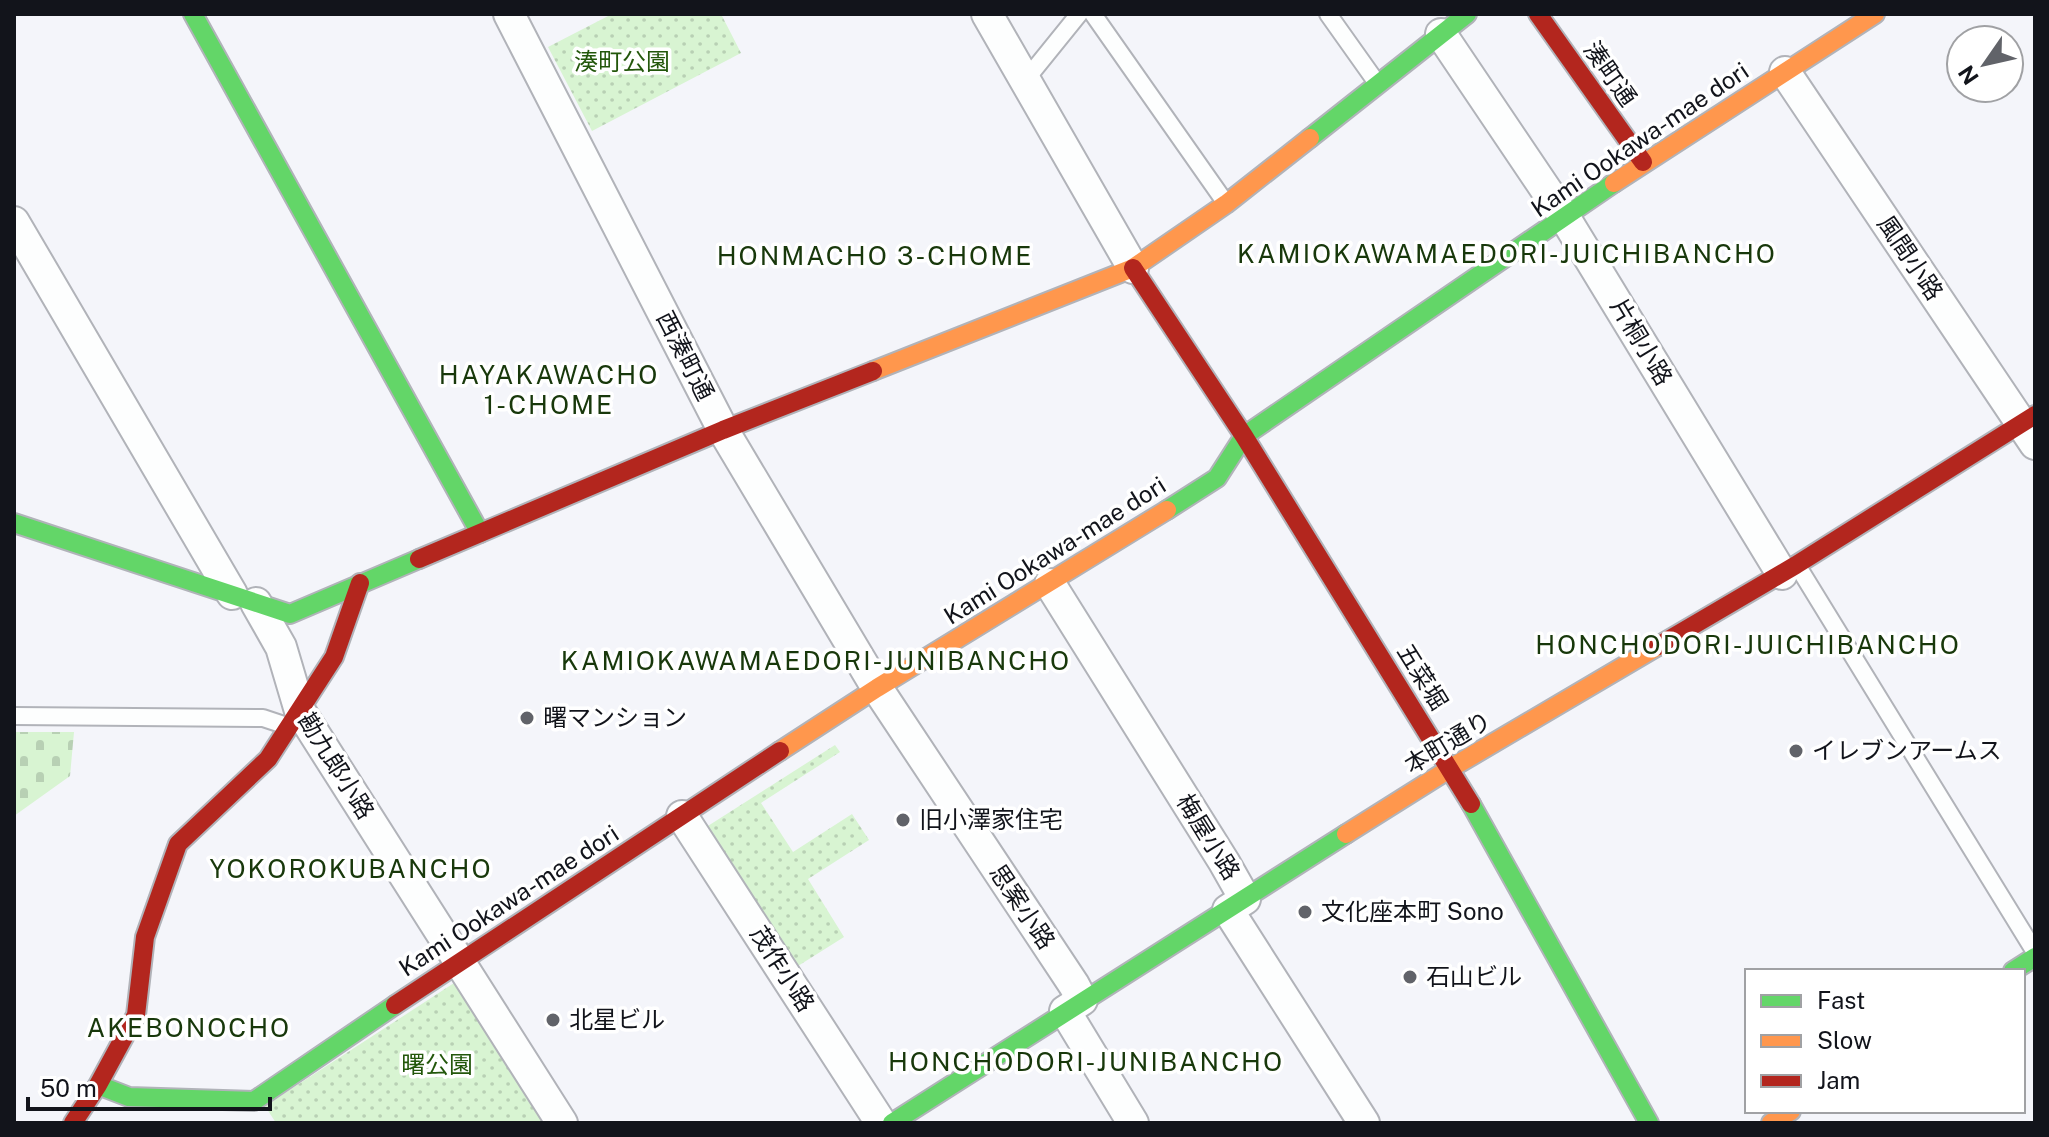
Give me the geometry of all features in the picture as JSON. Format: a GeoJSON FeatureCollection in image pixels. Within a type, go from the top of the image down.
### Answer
{"type":"FeatureCollection","features":[{"type":"Feature","properties":{"kind":"street","name":"西湊町通"},"geometry":{"type":"LineString","coordinates":[[509,14],[723,430],[877,688]]}},
{"type":"Feature","properties":{"kind":"street"},"geometry":{"type":"LineString","coordinates":[[987,14],[1133,268]]}},
{"type":"Feature","properties":{"kind":"street"},"geometry":{"type":"LineString","coordinates":[[14,523],[290,614],[723,430],[1133,268],[1226,204],[1467,14]]}},
{"type":"Feature","properties":{"kind":"street","name":"湊町通"},"geometry":{"type":"LineString","coordinates":[[1538,14],[1643,162]]}},
{"type":"Feature","properties":{"kind":"street","name":"Kami Ookawa-mae dori"},"geometry":{"type":"LineString","coordinates":[[98,1085],[129,1097],[254,1101],[459,961],[877,688],[1050,584],[1217,478],[1244,436],[1643,162],[1875,14]]}},
{"type":"Feature","properties":{"kind":"street"},"geometry":{"type":"LineString","coordinates":[[197,15],[480,533]]}},
{"type":"Feature","properties":{"kind":"street","name":"片桐小路"},"geometry":{"type":"LineString","coordinates":[[1441,34],[1565,218],[1789,570]]}},
{"type":"Feature","properties":{"kind":"street","name":"風間小路"},"geometry":{"type":"LineString","coordinates":[[1785,72],[2031,428]]}},
{"type":"Feature","properties":{"kind":"street","name":"勘九郎小路"},"geometry":{"type":"LineString","coordinates":[[14,222],[244,598],[281,647],[295,719],[459,961],[562,1123]]}},
{"type":"Feature","properties":{"kind":"street","name":"五菜堀"},"geometry":{"type":"LineString","coordinates":[[1133,268],[1244,436],[1451,768],[1649,1123]]}},
{"type":"Feature","properties":{"kind":"street","name":"本町通り"},"geometry":{"type":"LineString","coordinates":[[892,1123],[1451,768],[2031,428]]}},
{"type":"Feature","properties":{"kind":"street"},"geometry":{"type":"LineString","coordinates":[[73,1123],[98,1085],[136,1015],[145,937],[178,844],[268,759],[334,657],[360,583]]}},
{"type":"Feature","properties":{"kind":"street","name":"梅屋小路"},"geometry":{"type":"LineString","coordinates":[[1050,584],[1364,1123]]}},
{"type":"Feature","properties":{"kind":"street","name":"思案小路"},"geometry":{"type":"LineString","coordinates":[[877,688],[1074,1006],[1133,1123]]}},
{"type":"Feature","properties":{"kind":"street","name":"茂作小路"},"geometry":{"type":"LineString","coordinates":[[682,816],[881,1123]]}},
{"type":"Feature","properties":{"kind":"street"},"geometry":{"type":"LineString","coordinates":[[2016,969],[2035,955]]}},
{"type":"Feature","properties":{"kind":"street"},"geometry":{"type":"LineString","coordinates":[[129,1097],[145,1123]]}},
{"type":"Feature","properties":{"kind":"lane"},"geometry":{"type":"LineString","coordinates":[[1024,82],[1079,14]]}},
{"type":"Feature","properties":{"kind":"lane"},"geometry":{"type":"LineString","coordinates":[[1093,14],[1226,204]]}},
{"type":"Feature","properties":{"kind":"lane"},"geometry":{"type":"LineString","coordinates":[[1328,14],[1378,84]]}},
{"type":"Feature","properties":{"kind":"lane","name":"片桐小路"},"geometry":{"type":"LineString","coordinates":[[1789,570],[2035,955]]}},
{"type":"Feature","properties":{"kind":"lane"},"geometry":{"type":"LineString","coordinates":[[14,716],[295,719]]}},
{"type":"Feature","properties":{"kind":"green space","name":"湊町公園"},"geometry":{"type":"Polygon","coordinates":[[[612,14],[721,14],[741,53],[592,131],[548,47],[612,14]]]}},
{"type":"Feature","properties":{"kind":"green space"},"geometry":{"type":"Polygon","coordinates":[[[74,732],[70,776],[14,816],[14,734],[74,732]]]}},
{"type":"Feature","properties":{"kind":"green space"},"geometry":{"type":"Polygon","coordinates":[[[835,745],[840,752],[761,803],[793,852],[852,814],[869,840],[808,879],[844,937],[790,971],[700,831],[835,745]]]}},
{"type":"Feature","properties":{"kind":"green space","name":"曙公園"},"geometry":{"type":"Polygon","coordinates":[[[454,983],[546,1123],[276,1123],[265,1106],[454,983]]]}},
{"type":"Feature","properties":{"kind":"traffic: fast"},"geometry":{"type":"LineString","coordinates":[[193,14],[480,533]]}},
{"type":"Feature","properties":{"kind":"traffic: fast"},"geometry":{"type":"LineString","coordinates":[[1310,138],[1467,14]]}},
{"type":"Feature","properties":{"kind":"traffic: fast"},"geometry":{"type":"LineString","coordinates":[[1167,510],[1217,478],[1244,436],[1614,183]]}},
{"type":"Feature","properties":{"kind":"traffic: fast"},"geometry":{"type":"LineString","coordinates":[[14,523],[290,614],[419,559]]}},
{"type":"Feature","properties":{"kind":"traffic: fast"},"geometry":{"type":"LineString","coordinates":[[1471,804],[1649,1123]]}},
{"type":"Feature","properties":{"kind":"traffic: fast"},"geometry":{"type":"LineString","coordinates":[[892,1123],[1346,834]]}},
{"type":"Feature","properties":{"kind":"traffic: fast"},"geometry":{"type":"LineString","coordinates":[[2016,969],[2035,957]]}},
{"type":"Feature","properties":{"kind":"traffic: fast"},"geometry":{"type":"LineString","coordinates":[[98,1085],[129,1097],[254,1101],[395,1005]]}},
{"type":"Feature","properties":{"kind":"traffic: slow"},"geometry":{"type":"LineString","coordinates":[[1614,183],[1875,14]]}},
{"type":"Feature","properties":{"kind":"traffic: slow"},"geometry":{"type":"LineString","coordinates":[[873,371],[1133,268],[1226,204],[1310,138]]}},
{"type":"Feature","properties":{"kind":"traffic: slow"},"geometry":{"type":"LineString","coordinates":[[780,751],[1167,510]]}},
{"type":"Feature","properties":{"kind":"traffic: slow"},"geometry":{"type":"LineString","coordinates":[[1346,834],[1658,646]]}},
{"type":"Feature","properties":{"kind":"traffic: slow"},"geometry":{"type":"LineString","coordinates":[[1771,1123],[1788,1113]]}},
{"type":"Feature","properties":{"kind":"traffic: jam"},"geometry":{"type":"LineString","coordinates":[[1538,14],[1643,162]]}},
{"type":"Feature","properties":{"kind":"traffic: jam"},"geometry":{"type":"LineString","coordinates":[[1133,268],[1244,436],[1471,804]]}},
{"type":"Feature","properties":{"kind":"traffic: jam"},"geometry":{"type":"LineString","coordinates":[[419,559],[723,430],[873,371]]}},
{"type":"Feature","properties":{"kind":"traffic: jam"},"geometry":{"type":"LineString","coordinates":[[1658,646],[1796,565],[2035,415]]}},
{"type":"Feature","properties":{"kind":"traffic: jam"},"geometry":{"type":"LineString","coordinates":[[73,1123],[98,1085],[136,1015],[145,937],[178,844],[268,759],[334,657],[360,583]]}},
{"type":"Feature","properties":{"kind":"traffic: jam"},"geometry":{"type":"LineString","coordinates":[[395,1005],[780,751]]}},
{"type":"Feature","properties":{"kind":"place","name":"曙マンション"},"geometry":{"type":"Point","coordinates":[527,718]}},
{"type":"Feature","properties":{"kind":"place","name":"イレブンアームス"},"geometry":{"type":"Point","coordinates":[1796,751]}},
{"type":"Feature","properties":{"kind":"place","name":"旧小澤家住宅"},"geometry":{"type":"Point","coordinates":[903,820]}},
{"type":"Feature","properties":{"kind":"place","name":"文化座本町 Sono"},"geometry":{"type":"Point","coordinates":[1305,912]}},
{"type":"Feature","properties":{"kind":"place","name":"石山ビル"},"geometry":{"type":"Point","coordinates":[1410,977]}},
{"type":"Feature","properties":{"kind":"place","name":"北星ビル"},"geometry":{"type":"Point","coordinates":[553,1020]}},
{"type":"Feature","properties":{"kind":"district","name":"KAMIOKAWAMAEDORI-JUICHIBANCHO"},"geometry":{"type":"Point","coordinates":[1507,254]}},
{"type":"Feature","properties":{"kind":"district","name":"HONMACHO 3-CHOME"},"geometry":{"type":"Point","coordinates":[875,256]}},
{"type":"Feature","properties":{"kind":"district","name":"HAYAKAWACHO 1-CHOME"},"geometry":{"type":"Point","coordinates":[549,390]}},
{"type":"Feature","properties":{"kind":"district","name":"HONCHODORI-JUICHIBANCHO"},"geometry":{"type":"Point","coordinates":[1748,645]}},
{"type":"Feature","properties":{"kind":"district","name":"KAMIOKAWAMAEDORI-JUNIBANCHO"},"geometry":{"type":"Point","coordinates":[816,661]}},
{"type":"Feature","properties":{"kind":"district","name":"YOKOROKUBANCHO"},"geometry":{"type":"Point","coordinates":[351,869]}},
{"type":"Feature","properties":{"kind":"district","name":"AKEBONOCHO"},"geometry":{"type":"Point","coordinates":[189,1028]}},
{"type":"Feature","properties":{"kind":"district","name":"HONCHODORI-JUNIBANCHO"},"geometry":{"type":"Point","coordinates":[1086,1062]}}]}
